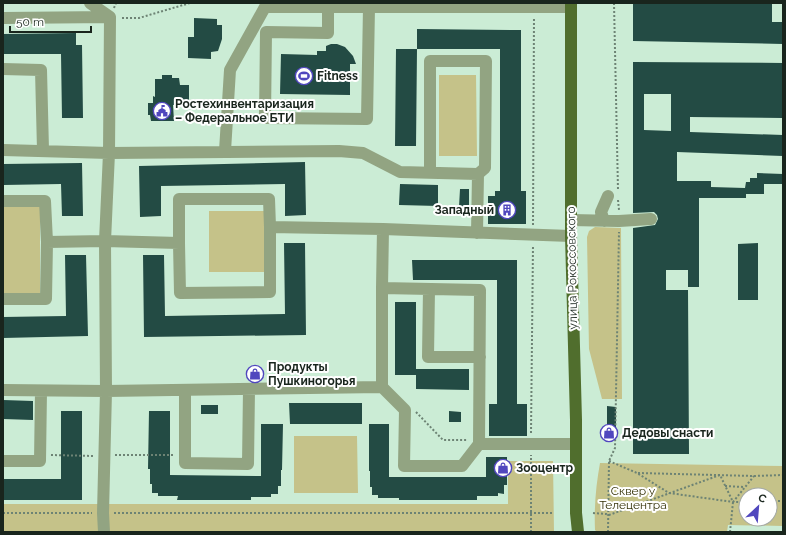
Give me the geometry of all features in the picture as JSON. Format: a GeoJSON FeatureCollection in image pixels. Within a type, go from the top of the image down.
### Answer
{"type":"FeatureCollection","features":[{"type":"Feature","properties":{"kind":"main road","name":"улица Рокоссовского"},"geometry":{"type":"LineString","coordinates":[[571,5],[571,236],[576,444],[576,513],[578,532]]}},
{"type":"Feature","properties":{"kind":"lane"},"geometry":{"type":"LineString","coordinates":[[90,3],[110,17]]}},
{"type":"Feature","properties":{"kind":"lane"},"geometry":{"type":"LineString","coordinates":[[226,151],[230,70],[265,7],[369,7],[477,4],[534,7],[571,5]]}},
{"type":"Feature","properties":{"kind":"lane"},"geometry":{"type":"LineString","coordinates":[[328,7],[328,33],[266,32],[265,118],[367,119],[369,7]]}},
{"type":"Feature","properties":{"kind":"lane"},"geometry":{"type":"LineString","coordinates":[[3,18],[110,17]]}},
{"type":"Feature","properties":{"kind":"lane"},"geometry":{"type":"LineString","coordinates":[[104,532],[106,241],[109,152],[110,17]]}},
{"type":"Feature","properties":{"kind":"lane"},"geometry":{"type":"LineString","coordinates":[[3,150],[109,152],[339,151],[363,153],[400,172],[478,174],[485,168],[486,61],[430,61],[430,172]]}},
{"type":"Feature","properties":{"kind":"lane"},"geometry":{"type":"LineString","coordinates":[[3,69],[41,70],[43,150]]}},
{"type":"Feature","properties":{"kind":"lane"},"geometry":{"type":"LineString","coordinates":[[477,233],[478,174]]}},
{"type":"Feature","properties":{"kind":"lane"},"geometry":{"type":"LineString","coordinates":[[604,221],[601,212],[615,195]]}},
{"type":"Feature","properties":{"kind":"lane"},"geometry":{"type":"LineString","coordinates":[[179,199],[269,199],[270,292],[180,293],[179,242],[179,199]]}},
{"type":"Feature","properties":{"kind":"lane"},"geometry":{"type":"LineString","coordinates":[[3,201],[45,201],[47,242],[46,299],[3,299]]}},
{"type":"Feature","properties":{"kind":"lane"},"geometry":{"type":"LineString","coordinates":[[571,220],[619,221],[651,219]]}},
{"type":"Feature","properties":{"kind":"lane"},"geometry":{"type":"LineString","coordinates":[[270,227],[383,229],[571,236]]}},
{"type":"Feature","properties":{"kind":"lane"},"geometry":{"type":"LineString","coordinates":[[382,288],[480,290],[479,442],[462,466],[404,466],[405,410],[382,387],[382,288],[383,229]]}},
{"type":"Feature","properties":{"kind":"lane"},"geometry":{"type":"LineString","coordinates":[[47,242],[179,242]]}},
{"type":"Feature","properties":{"kind":"lane"},"geometry":{"type":"LineString","coordinates":[[429,289],[428,357],[480,358]]}},
{"type":"Feature","properties":{"kind":"lane"},"geometry":{"type":"LineString","coordinates":[[3,390],[106,391],[382,387]]}},
{"type":"Feature","properties":{"kind":"lane"},"geometry":{"type":"LineString","coordinates":[[185,390],[185,463],[248,464],[249,389]]}},
{"type":"Feature","properties":{"kind":"lane"},"geometry":{"type":"LineString","coordinates":[[3,461],[40,461],[41,391]]}},
{"type":"Feature","properties":{"kind":"lane"},"geometry":{"type":"LineString","coordinates":[[479,442],[576,444]]}},
{"type":"Feature","properties":{"kind":"path"},"geometry":{"type":"LineString","coordinates":[[110,17],[139,18],[190,3]]}},
{"type":"Feature","properties":{"kind":"path"},"geometry":{"type":"LineString","coordinates":[[608,532],[609,461],[615,448],[619,221],[615,195],[614,3]]}},
{"type":"Feature","properties":{"kind":"path"},"geometry":{"type":"LineString","coordinates":[[530,532],[534,7]]}},
{"type":"Feature","properties":{"kind":"path"},"geometry":{"type":"LineString","coordinates":[[415,412],[443,440],[479,442]]}},
{"type":"Feature","properties":{"kind":"path"},"geometry":{"type":"LineString","coordinates":[[609,461],[637,473],[669,494],[738,502]]}},
{"type":"Feature","properties":{"kind":"path"},"geometry":{"type":"LineString","coordinates":[[637,473],[754,476],[783,475]]}},
{"type":"Feature","properties":{"kind":"path"},"geometry":{"type":"LineString","coordinates":[[720,475],[734,502]]}},
{"type":"Feature","properties":{"kind":"path"},"geometry":{"type":"LineString","coordinates":[[593,513],[609,515],[720,475]]}},
{"type":"Feature","properties":{"kind":"path"},"geometry":{"type":"LineString","coordinates":[[725,486],[745,487],[754,476]]}},
{"type":"Feature","properties":{"kind":"path"},"geometry":{"type":"LineString","coordinates":[[730,532],[734,502],[738,497]]}},
{"type":"Feature","properties":{"kind":"path"},"geometry":{"type":"LineString","coordinates":[[3,513],[553,513]]}},
{"type":"Feature","properties":{"kind":"green space"},"geometry":{"type":"Polygon","coordinates":[[[439,75],[476,75],[477,156],[439,156],[439,75]]]}},
{"type":"Feature","properties":{"kind":"green space"},"geometry":{"type":"Polygon","coordinates":[[[3,207],[40,207],[40,293],[3,293],[3,207]]]}},
{"type":"Feature","properties":{"kind":"green space"},"geometry":{"type":"Polygon","coordinates":[[[209,211],[265,211],[265,272],[209,272],[209,211]]]}},
{"type":"Feature","properties":{"kind":"green space"},"geometry":{"type":"Polygon","coordinates":[[[595,227],[621,228],[622,399],[602,399],[589,349],[587,237],[589,231],[595,227]]]}},
{"type":"Feature","properties":{"kind":"green space"},"geometry":{"type":"Polygon","coordinates":[[[294,436],[357,436],[358,493],[294,493],[294,436]]]}},
{"type":"Feature","properties":{"kind":"green space"},"geometry":{"type":"Polygon","coordinates":[[[508,461],[553,461],[554,532],[3,532],[3,504],[508,504],[508,461]]]}},
{"type":"Feature","properties":{"kind":"green space","name":"Сквер у Телецентра"},"geometry":{"type":"Polygon","coordinates":[[[600,463],[783,466],[783,526],[778,526],[778,487],[738,487],[738,525],[728,525],[727,532],[597,532],[595,530],[596,496],[600,463]]]}},
{"type":"Feature","properties":{"kind":"building"},"geometry":{"type":"Polygon","coordinates":[[[633,3],[772,3],[772,22],[783,22],[783,44],[633,41],[633,3]]]}},
{"type":"Feature","properties":{"kind":"building"},"geometry":{"type":"Polygon","coordinates":[[[194,18],[217,19],[217,25],[222,25],[222,39],[218,51],[211,52],[211,59],[188,58],[188,37],[194,37],[194,18]]]}},
{"type":"Feature","properties":{"kind":"building"},"geometry":{"type":"Polygon","coordinates":[[[417,29],[521,30],[521,191],[526,191],[526,224],[488,224],[488,196],[495,196],[495,191],[500,191],[500,49],[417,49],[417,29]]]}},
{"type":"Feature","properties":{"kind":"building"},"geometry":{"type":"Polygon","coordinates":[[[76,33],[76,45],[82,45],[83,118],[62,118],[61,54],[3,54],[3,34],[76,33]]]}},
{"type":"Feature","properties":{"kind":"building"},"geometry":{"type":"Polygon","coordinates":[[[337,44],[345,47],[353,56],[356,64],[350,64],[350,95],[280,94],[281,54],[317,55],[317,51],[326,51],[326,46],[337,44]]]}},
{"type":"Feature","properties":{"kind":"building"},"geometry":{"type":"Polygon","coordinates":[[[396,49],[417,49],[416,146],[395,146],[396,49]]]}},
{"type":"Feature","properties":{"kind":"building"},"geometry":{"type":"Polygon","coordinates":[[[633,62],[783,63],[783,118],[690,117],[690,132],[783,135],[783,156],[677,152],[677,181],[711,181],[711,187],[745,188],[746,182],[750,182],[750,178],[757,178],[757,173],[783,174],[783,184],[764,184],[764,194],[746,194],[746,198],[699,198],[699,287],[688,287],[688,270],[666,270],[666,290],[688,290],[689,454],[633,454],[633,228],[655,225],[658,219],[654,212],[633,213],[633,62]],[[644,94],[644,130],[671,131],[671,94],[644,94]]]}},
{"type":"Feature","properties":{"kind":"building"},"geometry":{"type":"Polygon","coordinates":[[[162,75],[172,75],[172,78],[179,78],[180,85],[189,85],[189,105],[173,105],[174,121],[151,121],[150,115],[148,115],[148,103],[153,103],[153,96],[155,97],[155,79],[162,79],[162,75]]]}},
{"type":"Feature","properties":{"kind":"building"},"geometry":{"type":"Polygon","coordinates":[[[305,162],[306,215],[285,216],[285,184],[161,186],[161,216],[140,217],[139,166],[305,162]]]}},
{"type":"Feature","properties":{"kind":"building"},"geometry":{"type":"Polygon","coordinates":[[[82,163],[83,216],[62,216],[61,184],[3,185],[3,164],[82,163]]]}},
{"type":"Feature","properties":{"kind":"building"},"geometry":{"type":"Polygon","coordinates":[[[400,184],[438,185],[438,206],[399,205],[400,184]]]}},
{"type":"Feature","properties":{"kind":"building"},"geometry":{"type":"Polygon","coordinates":[[[460,189],[469,189],[469,208],[459,207],[460,189]]]}},
{"type":"Feature","properties":{"kind":"building"},"geometry":{"type":"Polygon","coordinates":[[[284,243],[305,243],[306,335],[144,337],[143,255],[164,255],[165,316],[285,314],[284,243]]]}},
{"type":"Feature","properties":{"kind":"building"},"geometry":{"type":"Polygon","coordinates":[[[758,243],[758,300],[738,300],[738,244],[758,243]]]}},
{"type":"Feature","properties":{"kind":"building"},"geometry":{"type":"Polygon","coordinates":[[[65,255],[86,255],[88,336],[3,338],[3,317],[66,316],[65,255]]]}},
{"type":"Feature","properties":{"kind":"building"},"geometry":{"type":"Polygon","coordinates":[[[412,260],[517,260],[517,404],[527,404],[527,436],[489,436],[489,404],[497,404],[497,280],[413,280],[412,260]]]}},
{"type":"Feature","properties":{"kind":"building"},"geometry":{"type":"Polygon","coordinates":[[[395,302],[416,302],[416,375],[395,375],[395,302]]]}},
{"type":"Feature","properties":{"kind":"building"},"geometry":{"type":"Polygon","coordinates":[[[416,369],[469,369],[469,390],[416,389],[416,369]]]}},
{"type":"Feature","properties":{"kind":"building"},"geometry":{"type":"Polygon","coordinates":[[[3,400],[33,401],[33,420],[3,419],[3,400]]]}},
{"type":"Feature","properties":{"kind":"building"},"geometry":{"type":"Polygon","coordinates":[[[289,403],[362,403],[362,424],[290,424],[289,403]]]}},
{"type":"Feature","properties":{"kind":"building"},"geometry":{"type":"Polygon","coordinates":[[[201,405],[218,405],[218,414],[201,414],[201,405]]]}},
{"type":"Feature","properties":{"kind":"building"},"geometry":{"type":"Polygon","coordinates":[[[607,406],[616,407],[616,437],[607,437],[607,406]]]}},
{"type":"Feature","properties":{"kind":"building"},"geometry":{"type":"Polygon","coordinates":[[[61,411],[82,411],[82,500],[3,500],[3,479],[61,479],[61,411]]]}},
{"type":"Feature","properties":{"kind":"building"},"geometry":{"type":"Polygon","coordinates":[[[149,411],[170,411],[170,475],[261,476],[261,424],[283,424],[281,486],[278,486],[278,494],[271,494],[271,497],[251,497],[251,500],[177,500],[178,496],[158,496],[158,493],[152,493],[152,484],[150,484],[150,469],[148,469],[149,411]]]}},
{"type":"Feature","properties":{"kind":"building"},"geometry":{"type":"Polygon","coordinates":[[[449,411],[461,412],[461,422],[449,422],[449,411]]]}},
{"type":"Feature","properties":{"kind":"building"},"geometry":{"type":"Polygon","coordinates":[[[369,424],[389,424],[389,477],[486,477],[486,457],[507,457],[507,485],[504,485],[504,494],[498,493],[498,496],[477,496],[477,500],[399,500],[399,498],[378,498],[378,495],[372,495],[369,471],[369,424]]]}},
{"type":"Feature","properties":{"kind":"place","name":"Fitness"},"geometry":{"type":"Point","coordinates":[304,76]}},
{"type":"Feature","properties":{"kind":"place","name":"Ростехинвентаризация – Федеральное БТИ"},"geometry":{"type":"Point","coordinates":[162,111]}},
{"type":"Feature","properties":{"kind":"place","name":"Западный"},"geometry":{"type":"Point","coordinates":[507,210]}},
{"type":"Feature","properties":{"kind":"place","name":"Продукты Пушкиногорья"},"geometry":{"type":"Point","coordinates":[255,374]}},
{"type":"Feature","properties":{"kind":"place","name":"Дедовы снасти"},"geometry":{"type":"Point","coordinates":[609,433]}},
{"type":"Feature","properties":{"kind":"place","name":"Зооцентр"},"geometry":{"type":"Point","coordinates":[503,468]}}]}
